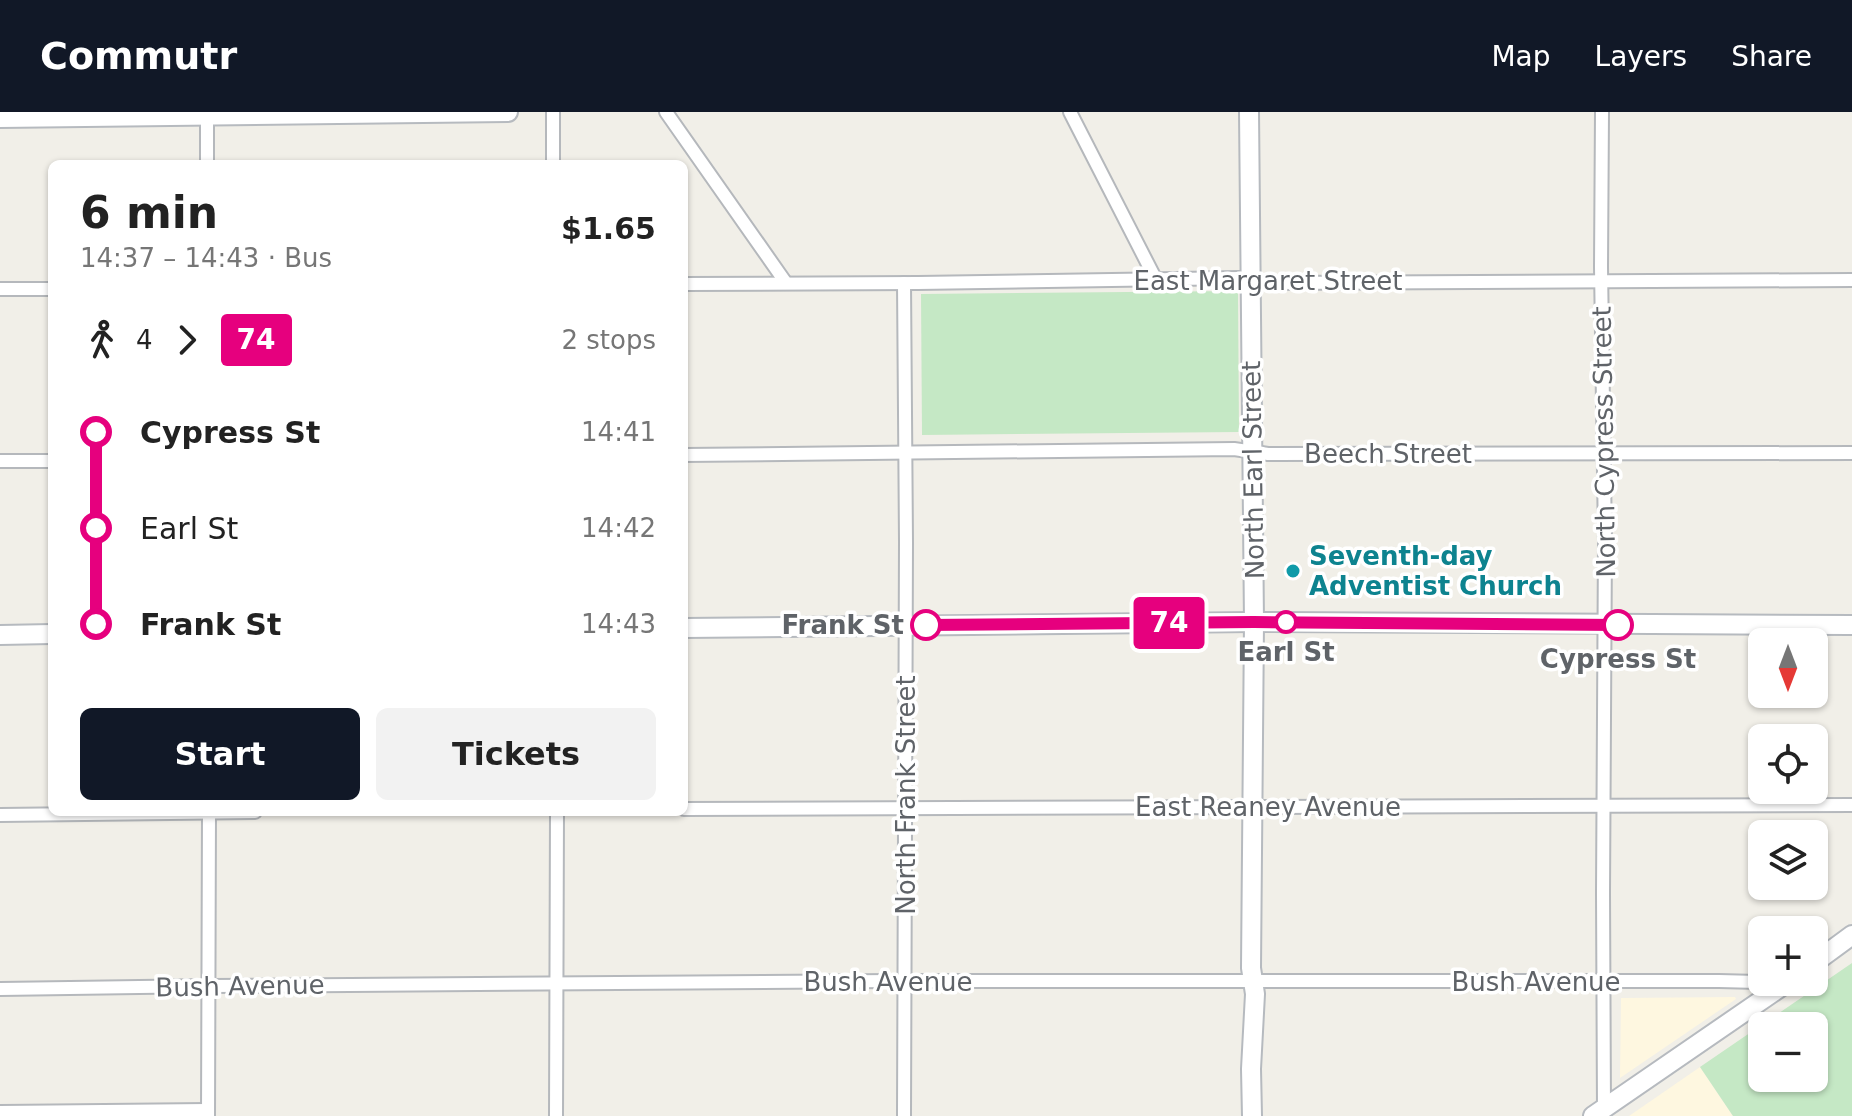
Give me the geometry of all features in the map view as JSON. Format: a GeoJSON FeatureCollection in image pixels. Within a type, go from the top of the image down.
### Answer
{"type":"FeatureCollection","features":[{"type":"Feature","properties":{"kind":"street"},"geometry":{"type":"LineString","coordinates":[[0,118],[508,112]]}},
{"type":"Feature","properties":{"kind":"street"},"geometry":{"type":"LineString","coordinates":[[553,112],[553,160]]}},
{"type":"Feature","properties":{"kind":"street"},"geometry":{"type":"LineString","coordinates":[[666,112],[786,283]]}},
{"type":"Feature","properties":{"kind":"street"},"geometry":{"type":"LineString","coordinates":[[1070,112],[1156,280]]}},
{"type":"Feature","properties":{"kind":"street","name":"North Earl Street"},"geometry":{"type":"LineString","coordinates":[[1249,112],[1254,622],[1252,1116]]}},
{"type":"Feature","properties":{"kind":"street","name":"North Cypress Street"},"geometry":{"type":"LineString","coordinates":[[1599,1112],[1605,625],[1602,112]]}},
{"type":"Feature","properties":{"kind":"street"},"geometry":{"type":"LineString","coordinates":[[207,114],[207,160]]}},
{"type":"Feature","properties":{"kind":"street","name":"East Margaret Street"},"geometry":{"type":"LineString","coordinates":[[688,284],[1239,278],[1267,283],[1852,280]]}},
{"type":"Feature","properties":{"kind":"street","name":"North Frank Street"},"geometry":{"type":"LineString","coordinates":[[904,283],[904,1116]]}},
{"type":"Feature","properties":{"kind":"street"},"geometry":{"type":"LineString","coordinates":[[0,289],[48,289]]}},
{"type":"Feature","properties":{"kind":"street","name":"Beech Street"},"geometry":{"type":"LineString","coordinates":[[688,455],[1234,449],[1252,453],[1852,453]]}},
{"type":"Feature","properties":{"kind":"street"},"geometry":{"type":"LineString","coordinates":[[0,461],[48,461]]}},
{"type":"Feature","properties":{"kind":"street"},"geometry":{"type":"LineString","coordinates":[[688,628],[1254,622],[1852,625]]}},
{"type":"Feature","properties":{"kind":"street"},"geometry":{"type":"LineString","coordinates":[[0,635],[48,634]]}},
{"type":"Feature","properties":{"kind":"street","name":"East Reaney Avenue"},"geometry":{"type":"LineString","coordinates":[[688,809],[1852,805]]}},
{"type":"Feature","properties":{"kind":"street"},"geometry":{"type":"LineString","coordinates":[[0,815],[48,814]]}},
{"type":"Feature","properties":{"kind":"street"},"geometry":{"type":"LineString","coordinates":[[0,1112],[208,1113],[209,816]]}},
{"type":"Feature","properties":{"kind":"street"},"geometry":{"type":"LineString","coordinates":[[556,1116],[557,816]]}},
{"type":"Feature","properties":{"kind":"street"},"geometry":{"type":"LineString","coordinates":[[1828,953],[1852,935]]}},
{"type":"Feature","properties":{"kind":"street","name":"Bush Avenue"},"geometry":{"type":"LineString","coordinates":[[0,989],[905,981],[1748,982]]}},
{"type":"Feature","properties":{"kind":"street"},"geometry":{"type":"LineString","coordinates":[[1599,1112],[1769,996]]}},
{"type":"Feature","properties":{"kind":"shaded area"},"geometry":{"type":"Polygon","coordinates":[[[1621,998],[1736,999],[1620,1078],[1621,998]]]}},
{"type":"Feature","properties":{"kind":"shaded area"},"geometry":{"type":"Polygon","coordinates":[[[1700,1067],[1733,1116],[1629,1116],[1700,1067]]]}},
{"type":"Feature","properties":{"kind":"green space"},"geometry":{"type":"Polygon","coordinates":[[[1238,291],[1239,432],[922,435],[921,294],[1238,291]]]}},
{"type":"Feature","properties":{"kind":"green space"},"geometry":{"type":"Polygon","coordinates":[[[1852,963],[1852,1116],[1733,1116],[1700,1067],[1748,1034],[1748,1092],[1828,1092],[1828,1012],[1780,1012],[1804,996],[1828,996],[1828,979],[1852,963]]]}},
{"type":"Feature","properties":{"kind":"bus line","name":"74"},"geometry":{"type":"LineString","coordinates":[[926,625],[1254,622],[1618,625]]}},
{"type":"Feature","properties":{"kind":"place","name":"Seventh-day Adventist Church"},"geometry":{"type":"Point","coordinates":[1293,571]}},
{"type":"Feature","properties":{"kind":"place","name":"Earl St"},"geometry":{"type":"Point","coordinates":[1286,622]}},
{"type":"Feature","properties":{"kind":"place","name":"Frank St"},"geometry":{"type":"Point","coordinates":[926,625]}},
{"type":"Feature","properties":{"kind":"place","name":"Cypress St"},"geometry":{"type":"Point","coordinates":[1618,625]}}]}
